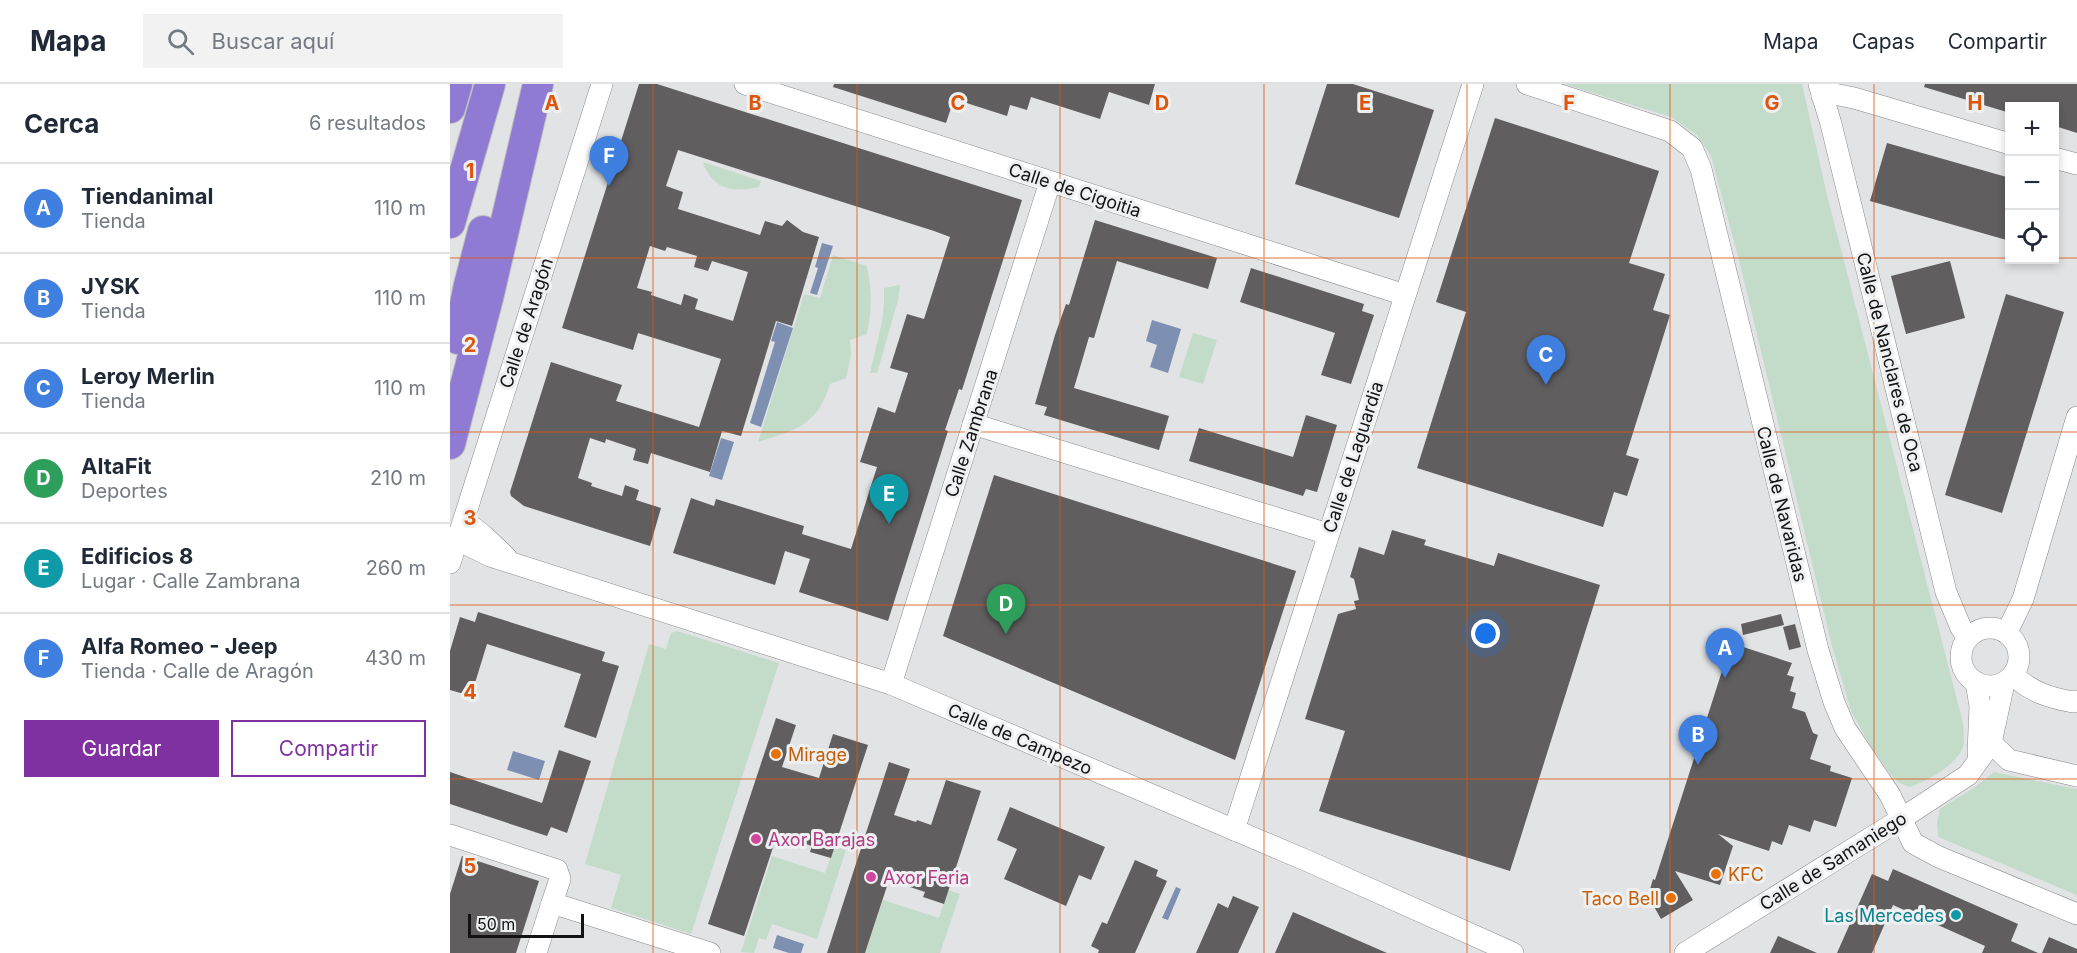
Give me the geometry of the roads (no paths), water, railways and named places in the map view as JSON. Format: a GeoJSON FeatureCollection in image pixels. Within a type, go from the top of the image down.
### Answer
{"type":"FeatureCollection","features":[{"type":"Feature","properties":{"kind":"highway"},"geometry":{"type":"LineString","coordinates":[[450,108],[457,84]]}},
{"type":"Feature","properties":{"kind":"highway"},"geometry":{"type":"LineString","coordinates":[[450,223],[490,84]]}},
{"type":"Feature","properties":{"kind":"highway"},"geometry":{"type":"LineString","coordinates":[[450,380],[469,285],[523,84]]}},
{"type":"Feature","properties":{"kind":"highway"},"geometry":{"type":"LineString","coordinates":[[450,444],[488,298],[538,84]]}},
{"type":"Feature","properties":{"kind":"street","name":"Calle de Aragón"},"geometry":{"type":"LineString","coordinates":[[450,563],[602,84]]}},
{"type":"Feature","properties":{"kind":"street","name":"Calle de Cigoitia"},"geometry":{"type":"LineString","coordinates":[[745,84],[1405,296]]}},
{"type":"Feature","properties":{"kind":"street","name":"Calle de Laguardia"},"geometry":{"type":"LineString","coordinates":[[1234,830],[1473,84]]}},
{"type":"Feature","properties":{"kind":"street","name":"Calle de Navaridas"},"geometry":{"type":"LineString","coordinates":[[1527,84],[1670,131],[1692,148],[1701,169],[1800,577],[1834,702],[1845,729],[1890,795],[1913,843],[1939,857],[2077,914]]}},
{"type":"Feature","properties":{"kind":"street"},"geometry":{"type":"LineString","coordinates":[[1820,90],[2005,143]]}},
{"type":"Feature","properties":{"kind":"street","name":"Calle de Nanclares de Oca"},"geometry":{"type":"LineString","coordinates":[[1820,90],[1831,124],[1943,580],[1960,628],[1968,637]]}},
{"type":"Feature","properties":{"kind":"street"},"geometry":{"type":"LineString","coordinates":[[2059,159],[2077,164]]}},
{"type":"Feature","properties":{"kind":"street","name":"Calle Zambrana"},"geometry":{"type":"LineString","coordinates":[[891,684],[1050,182]]}},
{"type":"Feature","properties":{"kind":"street"},"geometry":{"type":"LineString","coordinates":[[2007,632],[2023,599],[2077,417]]}},
{"type":"Feature","properties":{"kind":"street"},"geometry":{"type":"LineString","coordinates":[[974,424],[1328,534]]}},
{"type":"Feature","properties":{"kind":"street","name":"Calle de Campezo"},"geometry":{"type":"LineString","coordinates":[[460,532],[466,544],[513,563],[891,684],[1234,830],[1513,953]]}},
{"type":"Feature","properties":{"kind":"street"},"geometry":{"type":"LineString","coordinates":[[1989,627],[2007,632],[2015,641],[2020,652],[2019,664],[2009,679],[1995,686],[1985,686],[1976,682],[1968,675],[1961,656],[1968,637],[1978,630],[1989,627]]}},
{"type":"Feature","properties":{"kind":"street","name":"Calle de Samaniego"},"geometry":{"type":"LineString","coordinates":[[1685,953],[1968,775],[1991,743],[2009,679]]}},
{"type":"Feature","properties":{"kind":"street"},"geometry":{"type":"LineString","coordinates":[[2009,679],[2050,698],[2077,701]]}},
{"type":"Feature","properties":{"kind":"street"},"geometry":{"type":"LineString","coordinates":[[1976,682],[1980,706],[1980,741],[1977,764]]}},
{"type":"Feature","properties":{"kind":"street"},"geometry":{"type":"LineString","coordinates":[[1991,743],[2009,760],[2077,776]]}},
{"type":"Feature","properties":{"kind":"street"},"geometry":{"type":"LineString","coordinates":[[450,835],[557,870],[560,879],[536,953]]}},
{"type":"Feature","properties":{"kind":"street"},"geometry":{"type":"LineString","coordinates":[[552,903],[710,953]]}},
{"type":"Feature","properties":{"kind":"water"},"geometry":{"type":"Polygon","coordinates":[[[822,243],[833,246],[817,295],[810,293],[818,268],[815,267],[822,243]]]}},
{"type":"Feature","properties":{"kind":"water"},"geometry":{"type":"Polygon","coordinates":[[[1152,320],[1181,329],[1168,373],[1150,367],[1157,345],[1146,341],[1152,320]]]}},
{"type":"Feature","properties":{"kind":"water"},"geometry":{"type":"Polygon","coordinates":[[[777,322],[793,328],[761,427],[750,423],[775,342],[771,341],[777,322]]]}},
{"type":"Feature","properties":{"kind":"water"},"geometry":{"type":"Polygon","coordinates":[[[721,438],[734,442],[722,480],[709,476],[721,438]]]}},
{"type":"Feature","properties":{"kind":"water"},"geometry":{"type":"Polygon","coordinates":[[[513,751],[545,761],[539,780],[507,770],[513,751]]]}},
{"type":"Feature","properties":{"kind":"water"},"geometry":{"type":"Polygon","coordinates":[[[1176,887],[1181,889],[1168,920],[1162,918],[1176,887]]]}},
{"type":"Feature","properties":{"kind":"water"},"geometry":{"type":"Polygon","coordinates":[[[777,935],[804,944],[801,953],[789,953],[773,948],[777,935]]]}},
{"type":"Feature","properties":{"kind":"place","name":"Alfa Romeo - Jeep"},"geometry":{"type":"Point","coordinates":[609,186]}},
{"type":"Feature","properties":{"kind":"place","name":"Leroy Merlin"},"geometry":{"type":"Point","coordinates":[1546,385]}},
{"type":"Feature","properties":{"kind":"place","name":"Edificios 8"},"geometry":{"type":"Point","coordinates":[889,524]}},
{"type":"Feature","properties":{"kind":"place","name":"AltaFit"},"geometry":{"type":"Point","coordinates":[1006,634]}},
{"type":"Feature","properties":{"kind":"place","name":"Tiendanimal"},"geometry":{"type":"Point","coordinates":[1725,678]}},
{"type":"Feature","properties":{"kind":"place","name":"Mirage"},"geometry":{"type":"Point","coordinates":[776,754]}},
{"type":"Feature","properties":{"kind":"place","name":"JYSK"},"geometry":{"type":"Point","coordinates":[1698,765]}},
{"type":"Feature","properties":{"kind":"place","name":"Axor Barajas"},"geometry":{"type":"Point","coordinates":[756,839]}},
{"type":"Feature","properties":{"kind":"place","name":"KFC"},"geometry":{"type":"Point","coordinates":[1716,874]}},
{"type":"Feature","properties":{"kind":"place","name":"Axor Feria"},"geometry":{"type":"Point","coordinates":[871,877]}},
{"type":"Feature","properties":{"kind":"place","name":"Taco Bell"},"geometry":{"type":"Point","coordinates":[1671,898]}},
{"type":"Feature","properties":{"kind":"place","name":"Las Mercedes"},"geometry":{"type":"Point","coordinates":[1956,915]}}]}
